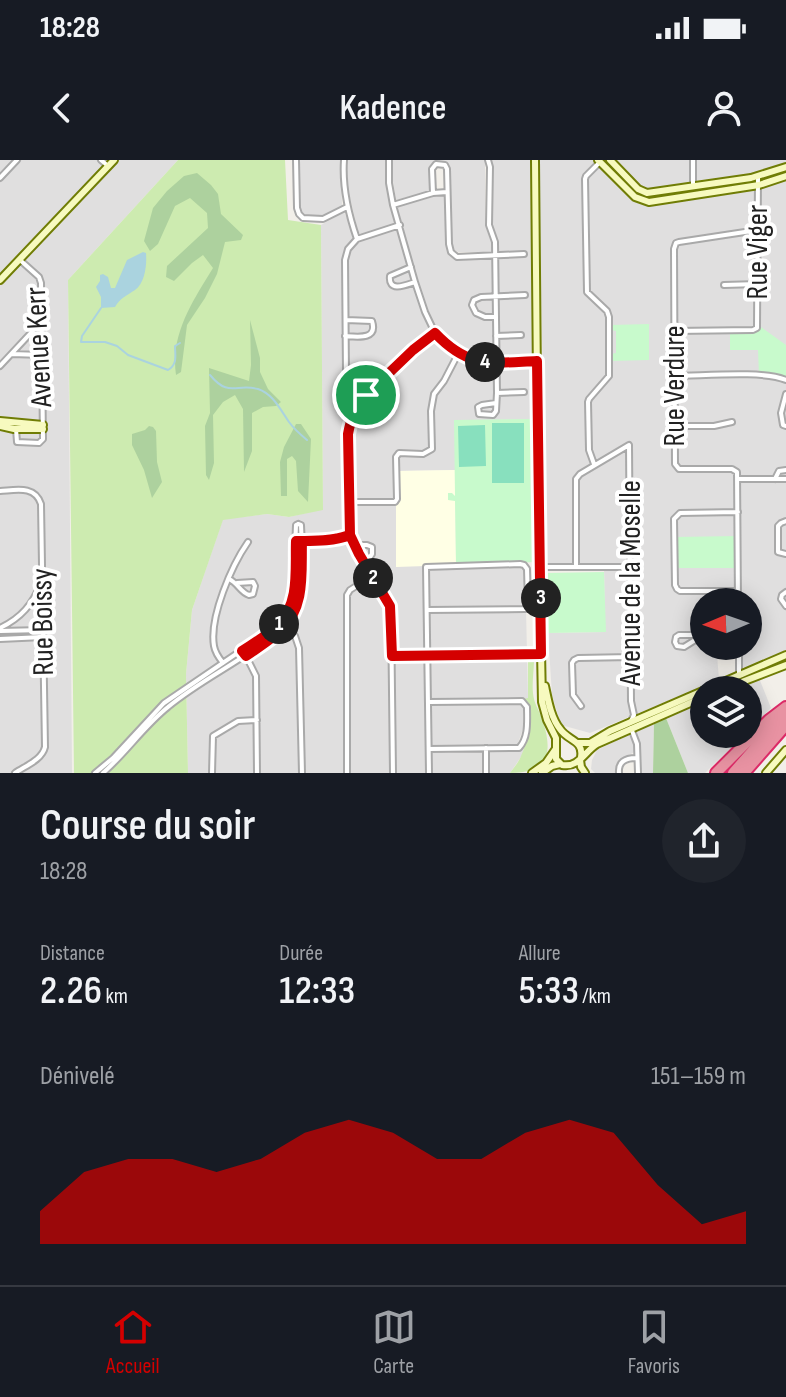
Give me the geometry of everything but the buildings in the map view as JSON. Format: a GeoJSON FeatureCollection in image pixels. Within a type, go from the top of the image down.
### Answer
{"type":"FeatureCollection","features":[{"type":"Feature","properties":{"kind":"highway"},"geometry":{"type":"LineString","coordinates":[[716,773],[769,720],[786,710]]}},
{"type":"Feature","properties":{"kind":"highway"},"geometry":{"type":"LineString","coordinates":[[733,773],[786,710]]}},
{"type":"Feature","properties":{"kind":"highway"},"geometry":{"type":"LineString","coordinates":[[744,773],[786,727]]}},
{"type":"Feature","properties":{"kind":"street"},"geometry":{"type":"LineString","coordinates":[[0,178],[17,160]]}},
{"type":"Feature","properties":{"kind":"street"},"geometry":{"type":"LineString","coordinates":[[101,160],[108,166]]}},
{"type":"Feature","properties":{"kind":"street"},"geometry":{"type":"LineString","coordinates":[[0,280],[114,160]]}},
{"type":"Feature","properties":{"kind":"street"},"geometry":{"type":"LineString","coordinates":[[296,160],[297,208],[303,218],[323,219],[347,207]]}},
{"type":"Feature","properties":{"kind":"street"},"geometry":{"type":"LineString","coordinates":[[344,160],[344,192],[357,239]]}},
{"type":"Feature","properties":{"kind":"street"},"geometry":{"type":"LineString","coordinates":[[389,160],[393,205],[415,282],[435,333],[458,354],[470,359],[497,363],[537,361]]}},
{"type":"Feature","properties":{"kind":"street"},"geometry":{"type":"LineString","coordinates":[[488,160],[489,225],[495,242],[497,393],[496,411],[493,415],[479,414],[478,407],[496,403]]}},
{"type":"Feature","properties":{"kind":"street"},"geometry":{"type":"LineString","coordinates":[[535,160],[544,710],[556,738],[556,759],[576,773]]}},
{"type":"Feature","properties":{"kind":"street"},"geometry":{"type":"LineString","coordinates":[[610,160],[638,189],[647,193],[758,177],[786,167]]}},
{"type":"Feature","properties":{"kind":"street"},"geometry":{"type":"LineString","coordinates":[[693,160],[693,196]]}},
{"type":"Feature","properties":{"kind":"street"},"geometry":{"type":"LineString","coordinates":[[576,567],[576,482],[578,476],[595,465],[589,450],[588,402],[609,376],[609,317],[607,311],[587,292],[586,176],[600,161],[635,197],[660,202],[759,185],[786,176]]}},
{"type":"Feature","properties":{"kind":"street"},"geometry":{"type":"LineString","coordinates":[[433,193],[432,169],[436,164],[445,165],[451,252],[457,257],[524,254]]}},
{"type":"Feature","properties":{"kind":"street","name":"Rue Viger"},"geometry":{"type":"LineString","coordinates":[[675,331],[757,328],[758,177]]}},
{"type":"Feature","properties":{"kind":"street"},"geometry":{"type":"LineString","coordinates":[[393,205],[447,192]]}},
{"type":"Feature","properties":{"kind":"street"},"geometry":{"type":"LineString","coordinates":[[378,383],[390,392],[390,407],[380,408],[346,374],[345,260],[348,249],[357,239],[400,225]]}},
{"type":"Feature","properties":{"kind":"street","name":"Rue Verdure"},"geometry":{"type":"LineString","coordinates":[[738,479],[737,472],[732,469],[676,467],[674,249],[676,243],[758,230]]}},
{"type":"Feature","properties":{"kind":"street","name":"Avenue Kerr"},"geometry":{"type":"LineString","coordinates":[[16,426],[17,442],[42,441],[41,283],[39,277],[20,260]]}},
{"type":"Feature","properties":{"kind":"street"},"geometry":{"type":"LineString","coordinates":[[411,267],[393,274],[389,281],[396,287],[415,282]]}},
{"type":"Feature","properties":{"kind":"street"},"geometry":{"type":"LineString","coordinates":[[724,285],[758,284]]}},
{"type":"Feature","properties":{"kind":"street"},"geometry":{"type":"LineString","coordinates":[[496,317],[476,313],[472,305],[474,300],[525,295]]}},
{"type":"Feature","properties":{"kind":"street"},"geometry":{"type":"LineString","coordinates":[[345,336],[363,337],[373,331],[374,325],[372,321],[346,320]]}},
{"type":"Feature","properties":{"kind":"street"},"geometry":{"type":"LineString","coordinates":[[0,366],[42,321]]}},
{"type":"Feature","properties":{"kind":"street"},"geometry":{"type":"LineString","coordinates":[[393,773],[390,606],[350,535],[348,434],[358,404],[413,350],[435,333]]}},
{"type":"Feature","properties":{"kind":"street"},"geometry":{"type":"LineString","coordinates":[[496,336],[521,335]]}},
{"type":"Feature","properties":{"kind":"street"},"geometry":{"type":"LineString","coordinates":[[12,354],[42,355]]}},
{"type":"Feature","properties":{"kind":"street"},"geometry":{"type":"LineString","coordinates":[[349,502],[395,502],[396,457],[399,453],[423,454],[432,449],[434,394],[458,354]]}},
{"type":"Feature","properties":{"kind":"street"},"geometry":{"type":"LineString","coordinates":[[674,376],[759,375],[786,380]]}},
{"type":"Feature","properties":{"kind":"street"},"geometry":{"type":"LineString","coordinates":[[497,393],[524,392]]}},
{"type":"Feature","properties":{"kind":"street"},"geometry":{"type":"LineString","coordinates":[[786,394],[780,418],[786,426]]}},
{"type":"Feature","properties":{"kind":"street"},"geometry":{"type":"LineString","coordinates":[[675,426],[714,426],[732,422]]}},
{"type":"Feature","properties":{"kind":"street"},"geometry":{"type":"LineString","coordinates":[[0,424],[43,427]]}},
{"type":"Feature","properties":{"kind":"street","name":"Avenue de la Moselle"},"geometry":{"type":"LineString","coordinates":[[595,465],[629,445],[634,716],[631,724],[637,744],[638,773]]}},
{"type":"Feature","properties":{"kind":"street"},"geometry":{"type":"LineString","coordinates":[[775,479],[779,471],[786,470]]}},
{"type":"Feature","properties":{"kind":"street"},"geometry":{"type":"LineString","coordinates":[[738,588],[738,479],[786,479]]}},
{"type":"Feature","properties":{"kind":"street","name":"Rue Boissy"},"geometry":{"type":"LineString","coordinates":[[0,491],[33,492],[39,496],[41,504],[44,753],[15,773]]}},
{"type":"Feature","properties":{"kind":"street"},"geometry":{"type":"LineString","coordinates":[[690,591],[680,591],[675,585],[674,519],[680,513],[738,512]]}},
{"type":"Feature","properties":{"kind":"street"},"geometry":{"type":"LineString","coordinates":[[786,521],[778,526],[778,552],[786,554]]}},
{"type":"Feature","properties":{"kind":"street"},"geometry":{"type":"LineString","coordinates":[[95,773],[113,758],[156,710],[244,654],[284,623],[293,599],[299,541],[333,541],[350,535]]}},
{"type":"Feature","properties":{"kind":"street"},"geometry":{"type":"LineString","coordinates":[[225,666],[215,651],[214,641],[219,600],[248,542]]}},
{"type":"Feature","properties":{"kind":"street"},"geometry":{"type":"LineString","coordinates":[[354,545],[372,547],[372,554],[365,564]]}},
{"type":"Feature","properties":{"kind":"street"},"geometry":{"type":"LineString","coordinates":[[427,610],[525,609],[528,605],[528,571],[520,564],[426,567],[429,773]]}},
{"type":"Feature","properties":{"kind":"street"},"geometry":{"type":"LineString","coordinates":[[541,567],[631,567]]}},
{"type":"Feature","properties":{"kind":"street"},"geometry":{"type":"LineString","coordinates":[[347,773],[347,595],[372,576]]}},
{"type":"Feature","properties":{"kind":"street"},"geometry":{"type":"LineString","coordinates":[[229,579],[237,583],[253,582],[253,594],[243,593],[237,583]]}},
{"type":"Feature","properties":{"kind":"street"},"geometry":{"type":"LineString","coordinates":[[0,629],[26,610],[42,580]]}},
{"type":"Feature","properties":{"kind":"street"},"geometry":{"type":"LineString","coordinates":[[786,592],[781,599],[786,606]]}},
{"type":"Feature","properties":{"kind":"street"},"geometry":{"type":"LineString","coordinates":[[284,623],[295,636],[301,661],[302,773]]}},
{"type":"Feature","properties":{"kind":"street"},"geometry":{"type":"LineString","coordinates":[[0,629],[43,630]]}},
{"type":"Feature","properties":{"kind":"street"},"geometry":{"type":"LineString","coordinates":[[679,635],[704,635],[684,647],[677,646],[675,642],[679,635]]}},
{"type":"Feature","properties":{"kind":"street"},"geometry":{"type":"LineString","coordinates":[[0,639],[43,637]]}},
{"type":"Feature","properties":{"kind":"street"},"geometry":{"type":"LineString","coordinates":[[244,654],[256,676],[257,773]]}},
{"type":"Feature","properties":{"kind":"street"},"geometry":{"type":"LineString","coordinates":[[392,656],[541,654]]}},
{"type":"Feature","properties":{"kind":"street"},"geometry":{"type":"LineString","coordinates":[[744,676],[786,655]]}},
{"type":"Feature","properties":{"kind":"street"},"geometry":{"type":"LineString","coordinates":[[581,706],[573,695],[574,660],[631,657]]}},
{"type":"Feature","properties":{"kind":"street"},"geometry":{"type":"LineString","coordinates":[[747,676],[786,665]]}},
{"type":"Feature","properties":{"kind":"street"},"geometry":{"type":"LineString","coordinates":[[543,680],[557,726],[582,750],[582,769],[585,773]]}},
{"type":"Feature","properties":{"kind":"street"},"geometry":{"type":"LineString","coordinates":[[103,773],[186,690]]}},
{"type":"Feature","properties":{"kind":"street"},"geometry":{"type":"LineString","coordinates":[[654,715],[690,700]]}},
{"type":"Feature","properties":{"kind":"street"},"geometry":{"type":"LineString","coordinates":[[428,702],[524,702],[527,707],[527,730],[521,747],[429,749]]}},
{"type":"Feature","properties":{"kind":"street"},"geometry":{"type":"LineString","coordinates":[[532,773],[544,765],[565,740],[590,743],[690,702]]}},
{"type":"Feature","properties":{"kind":"street"},"geometry":{"type":"LineString","coordinates":[[212,773],[213,736],[238,721],[257,720]]}},
{"type":"Feature","properties":{"kind":"street"},"geometry":{"type":"LineString","coordinates":[[542,773],[552,766],[573,765],[597,744],[631,724]]}},
{"type":"Feature","properties":{"kind":"street"},"geometry":{"type":"LineString","coordinates":[[486,748],[486,773]]}},
{"type":"Feature","properties":{"kind":"street"},"geometry":{"type":"LineString","coordinates":[[766,773],[786,750]]}},
{"type":"Feature","properties":{"kind":"street"},"geometry":{"type":"LineString","coordinates":[[619,773],[620,763],[636,758]]}},
{"type":"Feature","properties":{"kind":"shaded area"},"geometry":{"type":"Polygon","coordinates":[[[0,160],[109,160],[0,274],[0,160]]]}},
{"type":"Feature","properties":{"kind":"shaded area"},"geometry":{"type":"Polygon","coordinates":[[[117,160],[178,160],[68,280],[72,773],[0,773],[0,283],[117,160]]]}},
{"type":"Feature","properties":{"kind":"shaded area"},"geometry":{"type":"Polygon","coordinates":[[[299,160],[341,160],[342,206],[321,216],[303,216],[300,210],[299,160]]]}},
{"type":"Feature","properties":{"kind":"shaded area"},"geometry":{"type":"Polygon","coordinates":[[[347,160],[386,160],[387,193],[394,225],[361,234],[358,232],[347,185],[347,160]]]}},
{"type":"Feature","properties":{"kind":"shaded area"},"geometry":{"type":"Polygon","coordinates":[[[393,160],[485,160],[485,216],[492,252],[454,250],[448,163],[432,163],[430,191],[396,200],[393,160]]]}},
{"type":"Feature","properties":{"kind":"shaded area"},"geometry":{"type":"Polygon","coordinates":[[[491,160],[532,160],[534,419],[455,421],[455,470],[397,471],[456,565],[525,563],[528,699],[523,699],[523,729],[518,743],[524,747],[523,754],[510,773],[188,773],[186,674],[192,610],[223,519],[267,514],[289,517],[323,509],[321,225],[344,212],[358,241],[403,227],[397,207],[444,195],[446,245],[451,256],[457,259],[498,258],[492,223],[491,160]]]}},
{"type":"Feature","properties":{"kind":"shaded area"},"geometry":{"type":"Polygon","coordinates":[[[538,160],[594,160],[636,201],[653,205],[764,187],[786,179],[786,650],[746,668],[743,667],[742,660],[762,660],[762,588],[690,588],[690,660],[717,660],[719,676],[690,676],[690,692],[590,733],[561,725],[552,695],[548,633],[605,632],[604,563],[547,563],[538,160]]]}},
{"type":"Feature","properties":{"kind":"shaded area"},"geometry":{"type":"Polygon","coordinates":[[[613,160],[786,160],[786,164],[753,175],[648,191],[613,160]]]}},
{"type":"Feature","properties":{"kind":"shaded area"},"geometry":{"type":"Polygon","coordinates":[[[455,470],[456,565],[396,567],[396,471],[455,470]]]}},
{"type":"Feature","properties":{"kind":"shaded area"},"geometry":{"type":"Polygon","coordinates":[[[762,686],[771,708],[762,717],[762,686]]]}},
{"type":"Feature","properties":{"kind":"shaded area"},"geometry":{"type":"Polygon","coordinates":[[[690,708],[690,748],[731,748],[705,773],[688,773],[666,718],[690,708]]]}},
{"type":"Feature","properties":{"kind":"shaded area"},"geometry":{"type":"Polygon","coordinates":[[[654,723],[653,773],[639,773],[636,733],[654,723]]]}},
{"type":"Feature","properties":{"kind":"shaded area"},"geometry":{"type":"Polygon","coordinates":[[[630,734],[636,751],[617,762],[617,773],[595,773],[591,769],[597,750],[630,734]]]}},
{"type":"Feature","properties":{"kind":"green space"},"geometry":{"type":"Polygon","coordinates":[[[178,160],[285,160],[288,220],[321,225],[323,510],[289,517],[267,514],[223,520],[192,610],[186,674],[188,773],[74,773],[68,280],[178,160]]]}},
{"type":"Feature","properties":{"kind":"green space"},"geometry":{"type":"Polygon","coordinates":[[[197,173],[218,194],[221,214],[243,235],[241,240],[225,242],[217,274],[187,325],[181,372],[176,375],[176,346],[180,332],[213,268],[203,255],[174,281],[166,277],[167,266],[208,228],[207,213],[190,198],[175,206],[158,244],[150,251],[144,241],[153,208],[184,176],[197,173]]]}},
{"type":"Feature","properties":{"kind":"green space"},"geometry":{"type":"Polygon","coordinates":[[[250,320],[260,358],[260,372],[268,389],[281,402],[252,413],[252,451],[244,472],[243,409],[235,395],[223,402],[213,415],[214,463],[209,480],[206,475],[205,426],[210,413],[209,368],[249,381],[250,320]]]}},
{"type":"Feature","properties":{"kind":"green space"},"geometry":{"type":"Polygon","coordinates":[[[649,324],[649,360],[611,361],[611,354],[616,353],[616,331],[611,330],[611,325],[649,324]]]}},
{"type":"Feature","properties":{"kind":"green space"},"geometry":{"type":"Polygon","coordinates":[[[758,325],[786,345],[786,380],[759,375],[758,350],[730,350],[730,330],[753,330],[758,325]]]}},
{"type":"Feature","properties":{"kind":"green space"},"geometry":{"type":"Polygon","coordinates":[[[534,419],[537,562],[456,565],[455,501],[448,500],[448,493],[455,496],[454,420],[534,419]]]}},
{"type":"Feature","properties":{"kind":"green space"},"geometry":{"type":"Polygon","coordinates":[[[492,423],[524,423],[524,483],[492,483],[492,423]]]}},
{"type":"Feature","properties":{"kind":"green space"},"geometry":{"type":"Polygon","coordinates":[[[296,424],[301,424],[311,439],[308,502],[298,491],[296,461],[292,456],[287,459],[287,496],[281,496],[280,462],[296,424]]]}},
{"type":"Feature","properties":{"kind":"green space"},"geometry":{"type":"Polygon","coordinates":[[[485,425],[486,466],[459,467],[458,426],[485,425]]]}},
{"type":"Feature","properties":{"kind":"green space"},"geometry":{"type":"Polygon","coordinates":[[[149,426],[156,431],[157,462],[162,482],[152,498],[144,470],[132,445],[132,434],[149,426]]]}},
{"type":"Feature","properties":{"kind":"green space"},"geometry":{"type":"Polygon","coordinates":[[[738,536],[738,568],[675,568],[674,537],[738,536]]]}},
{"type":"Feature","properties":{"kind":"green space"},"geometry":{"type":"Polygon","coordinates":[[[604,572],[606,632],[548,633],[548,573],[604,572]]]}},
{"type":"Feature","properties":{"kind":"green space"},"geometry":{"type":"Polygon","coordinates":[[[528,657],[534,660],[533,694],[545,728],[548,749],[546,757],[534,769],[510,773],[520,758],[530,726],[529,710],[523,699],[528,698],[528,657]]]}},
{"type":"Feature","properties":{"kind":"green space"},"geometry":{"type":"Polygon","coordinates":[[[666,718],[688,773],[653,773],[654,723],[666,718]]]}},
{"type":"Feature","properties":{"kind":"water"},"geometry":{"type":"Polygon","coordinates":[[[146,253],[146,268],[138,287],[115,307],[101,308],[101,297],[96,287],[100,275],[108,277],[111,288],[115,288],[127,260],[146,253]]]}},
{"type":"Feature","properties":{"kind":"waterway"},"geometry":{"type":"LineString","coordinates":[[101,308],[81,342],[105,342],[117,346],[128,355],[168,370],[175,362],[175,346],[180,343]]}},
{"type":"Feature","properties":{"kind":"waterway"},"geometry":{"type":"LineString","coordinates":[[210,375],[228,388],[263,391],[307,440]]}},
{"type":"Feature","properties":{"kind":"route"},"geometry":{"type":"LineString","coordinates":[[366,395],[351,419],[348,434],[350,535],[333,541],[328,541],[302,541],[296,541],[295,585],[287,614],[277,626],[242,651],[246,656],[293,617],[301,589],[302,541],[333,541],[350,535],[390,606],[392,656],[541,654],[537,361],[497,363],[470,359],[458,354],[435,333],[366,395]]}}]}
